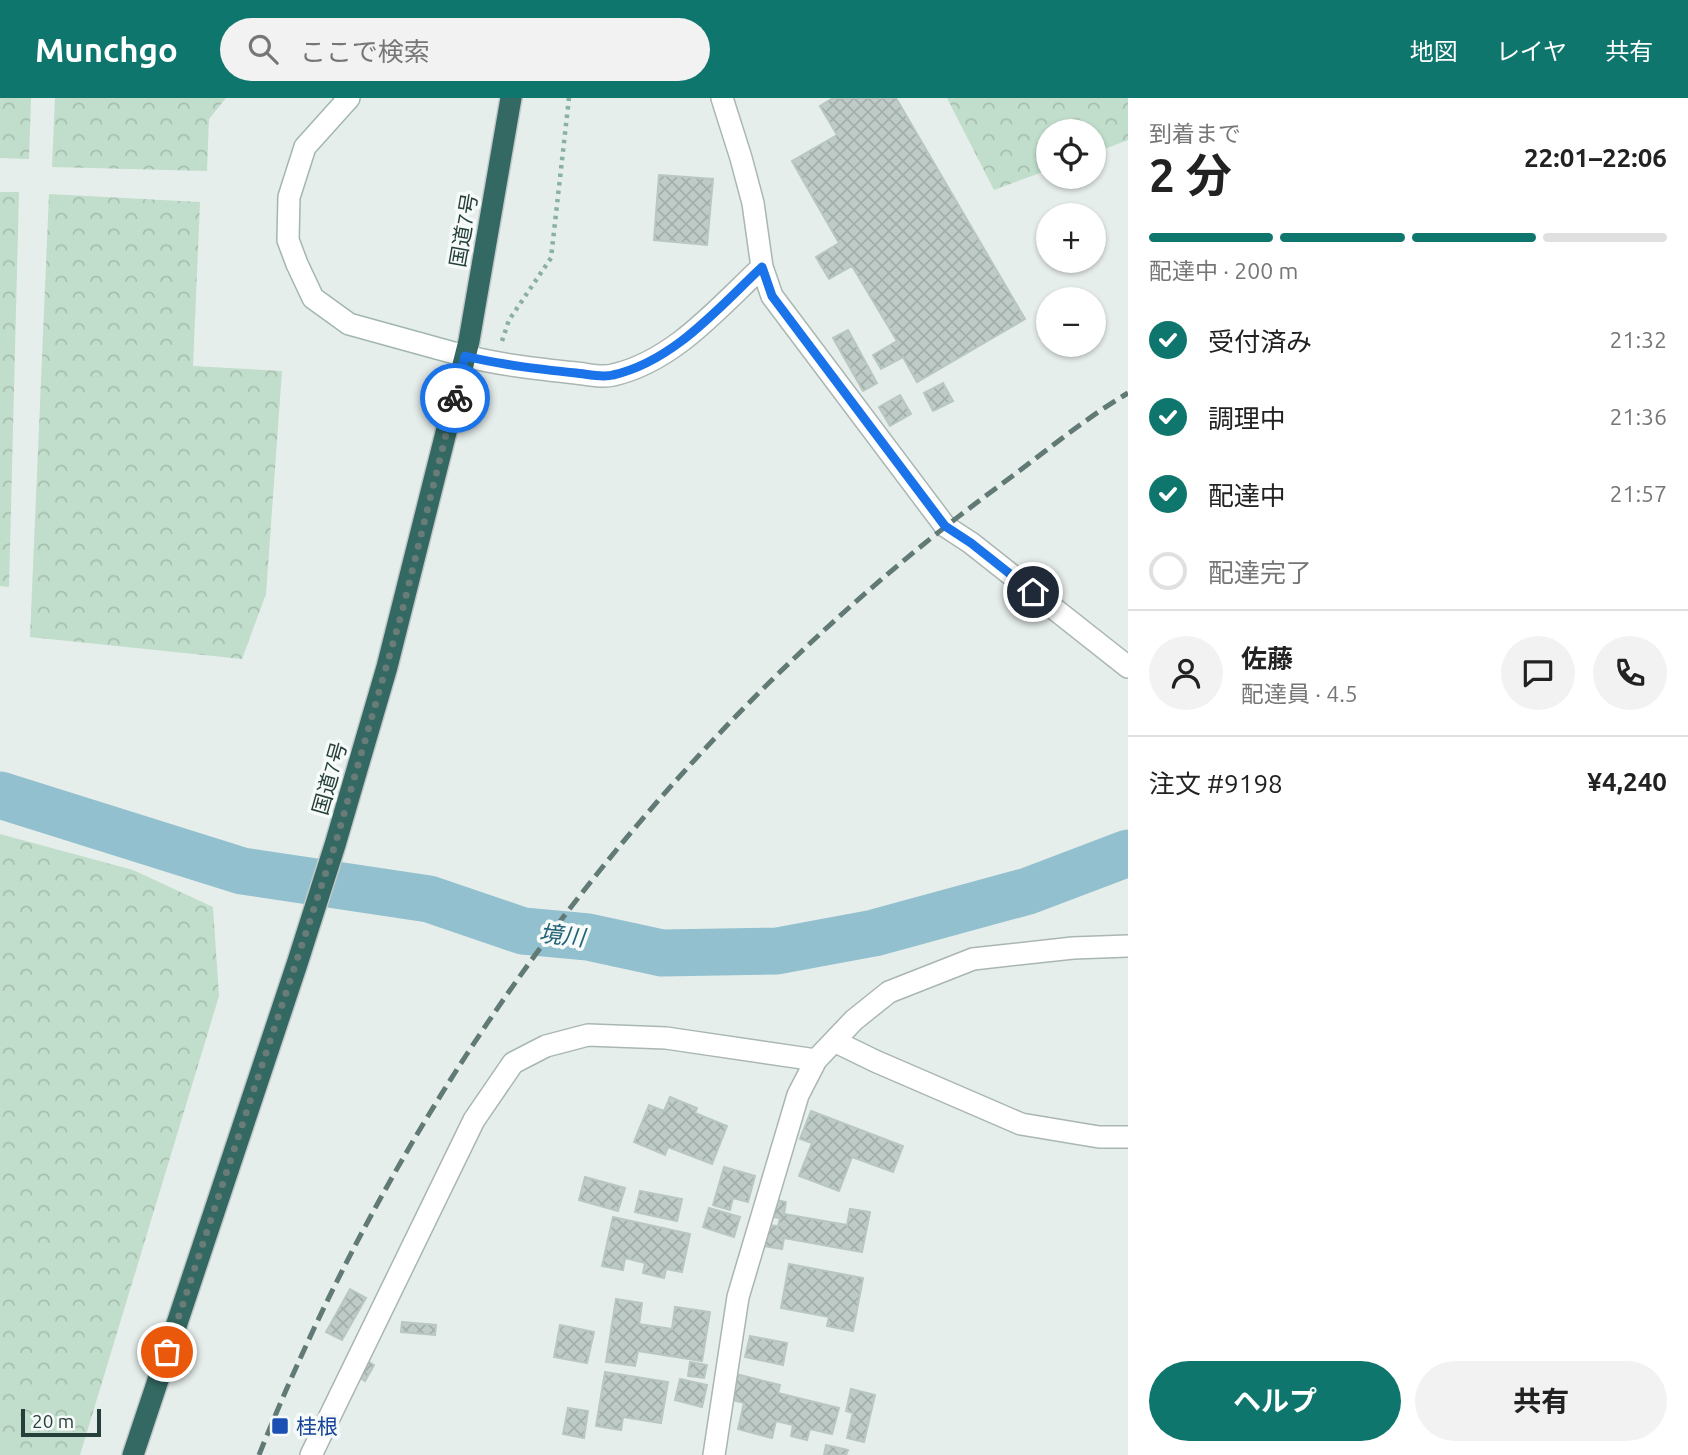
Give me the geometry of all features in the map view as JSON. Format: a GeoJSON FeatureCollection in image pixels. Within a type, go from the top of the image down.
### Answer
{"type":"FeatureCollection","features":[{"type":"Feature","properties":{"kind":"highway","name":"国道7号"},"geometry":{"type":"LineString","coordinates":[[133,1455],[298,964],[402,612],[465,356],[511,98]]}},
{"type":"Feature","properties":{"kind":"street"},"geometry":{"type":"LineString","coordinates":[[349,98],[305,147],[289,197],[288,240],[313,298],[349,324],[495,363],[610,376],[640,366],[676,345],[705,322],[762,267]]}},
{"type":"Feature","properties":{"kind":"street"},"geometry":{"type":"LineString","coordinates":[[722,98],[753,204],[762,267],[772,296],[945,526],[971,543],[1128,667]]}},
{"type":"Feature","properties":{"kind":"street"},"geometry":{"type":"LineString","coordinates":[[714,1455],[738,1297],[799,1096],[816,1060],[855,1020],[889,992],[973,959],[1073,948],[1128,946]]}},
{"type":"Feature","properties":{"kind":"street"},"geometry":{"type":"LineString","coordinates":[[311,1455],[474,1120],[513,1063],[546,1046],[588,1035],[666,1038],[816,1060]]}},
{"type":"Feature","properties":{"kind":"street"},"geometry":{"type":"LineString","coordinates":[[834,1041],[1021,1124],[1099,1137],[1128,1138]]}},
{"type":"Feature","properties":{"kind":"path"},"geometry":{"type":"LineString","coordinates":[[495,363],[509,320],[551,258],[569,98]]}},
{"type":"Feature","properties":{"kind":"green space"},"geometry":{"type":"Polygon","coordinates":[[[0,98],[31,98],[29,159],[0,158],[0,98]]]}},
{"type":"Feature","properties":{"kind":"green space"},"geometry":{"type":"Polygon","coordinates":[[[55,98],[226,98],[209,119],[207,171],[52,167],[55,98]]]}},
{"type":"Feature","properties":{"kind":"green space"},"geometry":{"type":"Polygon","coordinates":[[[947,98],[1128,98],[1128,140],[1106,148],[1106,119],[1036,119],[1036,174],[994,190],[947,98]]]}},
{"type":"Feature","properties":{"kind":"green space"},"geometry":{"type":"Polygon","coordinates":[[[0,192],[19,192],[9,587],[0,586],[0,192]]]}},
{"type":"Feature","properties":{"kind":"green space"},"geometry":{"type":"Polygon","coordinates":[[[49,194],[200,202],[193,366],[282,371],[266,594],[242,659],[30,637],[49,194]]]}},
{"type":"Feature","properties":{"kind":"green space"},"geometry":{"type":"Polygon","coordinates":[[[0,834],[133,870],[213,907],[219,996],[80,1455],[0,1455],[0,834]]]}},
{"type":"Feature","properties":{"kind":"building"},"geometry":{"type":"Polygon","coordinates":[[[833,98],[896,98],[1025,319],[917,382],[903,357],[881,369],[873,355],[897,341],[852,266],[829,279],[816,257],[839,243],[792,161],[837,135],[820,106],[833,98]]]}},
{"type":"Feature","properties":{"kind":"building"},"geometry":{"type":"Polygon","coordinates":[[[659,175],[713,179],[707,245],[654,240],[659,175]]]}},
{"type":"Feature","properties":{"kind":"building"},"geometry":{"type":"Polygon","coordinates":[[[848,330],[877,383],[863,391],[833,338],[848,330]]]}},
{"type":"Feature","properties":{"kind":"building"},"geometry":{"type":"Polygon","coordinates":[[[943,383],[953,401],[933,411],[924,393],[943,383]]]}},
{"type":"Feature","properties":{"kind":"building"},"geometry":{"type":"Polygon","coordinates":[[[900,395],[911,414],[890,426],[879,407],[900,395]]]}},
{"type":"Feature","properties":{"kind":"building"},"geometry":{"type":"Polygon","coordinates":[[[670,1097],[697,1108],[695,1113],[727,1126],[712,1164],[668,1147],[665,1155],[634,1142],[649,1105],[664,1111],[670,1097]]]}},
{"type":"Feature","properties":{"kind":"building"},"geometry":{"type":"Polygon","coordinates":[[[811,1111],[903,1146],[893,1172],[852,1157],[839,1191],[799,1176],[812,1143],[800,1139],[811,1111]]]}},
{"type":"Feature","properties":{"kind":"building"},"geometry":{"type":"Polygon","coordinates":[[[724,1167],[755,1176],[748,1202],[733,1198],[730,1210],[713,1205],[724,1167]]]}},
{"type":"Feature","properties":{"kind":"building"},"geometry":{"type":"Polygon","coordinates":[[[585,1177],[625,1188],[618,1211],[579,1200],[585,1177]]]}},
{"type":"Feature","properties":{"kind":"building"},"geometry":{"type":"Polygon","coordinates":[[[640,1191],[682,1199],[677,1221],[635,1212],[640,1191]]]}},
{"type":"Feature","properties":{"kind":"building"},"geometry":{"type":"Polygon","coordinates":[[[776,1200],[786,1202],[784,1214],[847,1225],[850,1209],[870,1212],[862,1252],[784,1238],[782,1249],[763,1246],[767,1225],[778,1226],[780,1218],[772,1217],[776,1200]]]}},
{"type":"Feature","properties":{"kind":"building"},"geometry":{"type":"Polygon","coordinates":[[[709,1208],[740,1217],[734,1237],[703,1227],[709,1208]]]}},
{"type":"Feature","properties":{"kind":"building"},"geometry":{"type":"Polygon","coordinates":[[[613,1217],[690,1234],[682,1272],[666,1269],[664,1278],[643,1273],[645,1263],[625,1258],[623,1270],[602,1266],[613,1217]]]}},
{"type":"Feature","properties":{"kind":"building"},"geometry":{"type":"Polygon","coordinates":[[[789,1264],[863,1278],[853,1331],[827,1326],[829,1317],[781,1308],[789,1264]]]}},
{"type":"Feature","properties":{"kind":"building"},"geometry":{"type":"Polygon","coordinates":[[[350,1289],[366,1298],[342,1340],[326,1332],[350,1289]]]}},
{"type":"Feature","properties":{"kind":"building"},"geometry":{"type":"Polygon","coordinates":[[[616,1299],[642,1303],[639,1324],[672,1329],[675,1307],[710,1312],[702,1361],[638,1351],[635,1366],[606,1362],[616,1299]]]}},
{"type":"Feature","properties":{"kind":"building"},"geometry":{"type":"Polygon","coordinates":[[[402,1322],[436,1325],[435,1335],[401,1332],[402,1322]]]}},
{"type":"Feature","properties":{"kind":"building"},"geometry":{"type":"Polygon","coordinates":[[[560,1325],[594,1332],[587,1363],[554,1357],[560,1325]]]}},
{"type":"Feature","properties":{"kind":"building"},"geometry":{"type":"Polygon","coordinates":[[[750,1336],[787,1343],[783,1365],[745,1357],[750,1336]]]}},
{"type":"Feature","properties":{"kind":"building"},"geometry":{"type":"Polygon","coordinates":[[[366,1360],[374,1365],[365,1381],[357,1376],[366,1360]]]}},
{"type":"Feature","properties":{"kind":"building"},"geometry":{"type":"Polygon","coordinates":[[[690,1362],[707,1365],[704,1378],[688,1376],[690,1362]]]}},
{"type":"Feature","properties":{"kind":"building"},"geometry":{"type":"Polygon","coordinates":[[[605,1372],[668,1382],[661,1423],[623,1417],[621,1430],[596,1426],[605,1372]]]}},
{"type":"Feature","properties":{"kind":"building"},"geometry":{"type":"Polygon","coordinates":[[[736,1374],[780,1385],[778,1393],[839,1408],[832,1434],[810,1429],[807,1440],[791,1436],[793,1425],[776,1421],[772,1438],[738,1429],[744,1403],[729,1399],[736,1374]]]}},
{"type":"Feature","properties":{"kind":"building"},"geometry":{"type":"Polygon","coordinates":[[[680,1379],[707,1385],[702,1407],[675,1400],[680,1379]]]}},
{"type":"Feature","properties":{"kind":"building"},"geometry":{"type":"Polygon","coordinates":[[[851,1389],[875,1395],[864,1442],[847,1438],[853,1413],[846,1411],[851,1389]]]}},
{"type":"Feature","properties":{"kind":"building"},"geometry":{"type":"Polygon","coordinates":[[[568,1408],[588,1411],[584,1438],[563,1434],[568,1408]]]}},
{"type":"Feature","properties":{"kind":"building"},"geometry":{"type":"Polygon","coordinates":[[[826,1445],[848,1450],[846,1455],[824,1455],[826,1445]]]}},
{"type":"Feature","properties":{"kind":"waterway","name":"境川"},"geometry":{"type":"LineString","coordinates":[[0,795],[242,871],[429,899],[523,931],[588,937],[662,953],[777,951],[874,933],[1028,891],[1128,853]]}},
{"type":"Feature","properties":{"kind":"railway"},"geometry":{"type":"LineString","coordinates":[[259,1455],[321,1313],[393,1176],[474,1043],[564,917],[662,797],[768,684],[882,579],[1064,436],[1128,393]]}},
{"type":"Feature","properties":{"kind":"way so far"},"geometry":{"type":"LineString","coordinates":[[167,1352],[298,964],[335,845],[402,612],[455,398]]}},
{"type":"Feature","properties":{"kind":"place","name":"桂根"},"geometry":{"type":"Point","coordinates":[280,1426]}},
{"type":"Feature","properties":{"kind":"route"},"geometry":{"type":"LineString","coordinates":[[455,398],[465,356],[503,365],[610,376],[640,366],[676,345],[705,322],[762,267],[772,296],[919,495],[945,526],[1033,592]]}}]}
